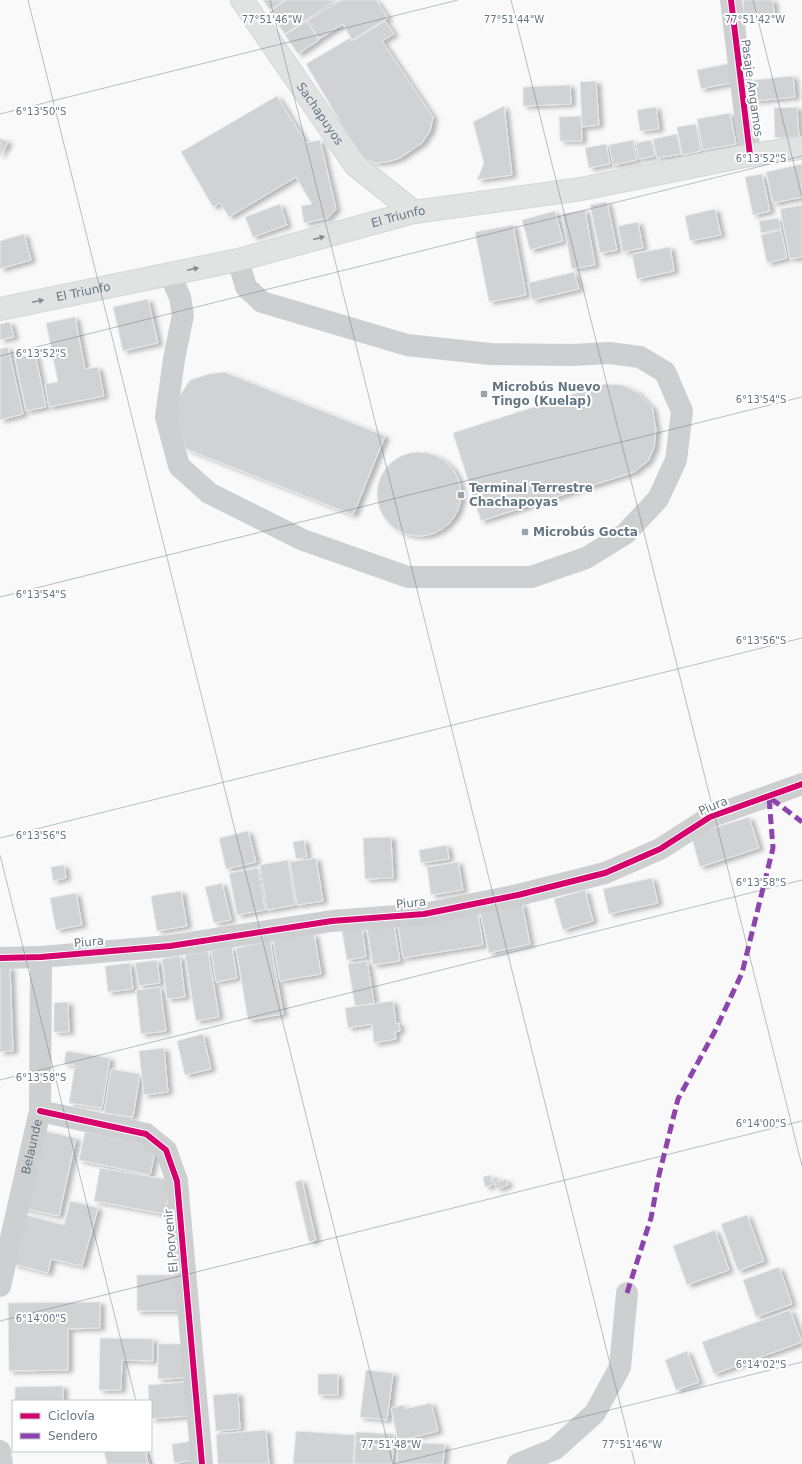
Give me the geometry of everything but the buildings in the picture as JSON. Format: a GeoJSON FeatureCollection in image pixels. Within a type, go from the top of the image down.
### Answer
{"type":"FeatureCollection","features":[{"type":"Feature","properties":{"kind":"main road","name":"Sachapuyos"},"geometry":{"type":"LineString","coordinates":[[242,0],[355,165],[414,212]]}},
{"type":"Feature","properties":{"kind":"main road","name":"El Triunfo"},"geometry":{"type":"LineString","coordinates":[[0,310],[238,260],[414,212],[581,189],[750,155],[802,148]]}},
{"type":"Feature","properties":{"kind":"street","name":"Pasaje Angamos"},"geometry":{"type":"LineString","coordinates":[[731,0],[750,155]]}},
{"type":"Feature","properties":{"kind":"street"},"geometry":{"type":"LineString","coordinates":[[170,274],[180,297],[183,315],[174,359],[166,417],[178,466],[209,493],[303,540],[408,577],[530,577],[586,558],[625,534],[658,499],[676,460],[682,411],[665,372],[640,357],[609,353],[573,355],[490,354],[406,345],[262,302],[246,287],[238,260]]}},
{"type":"Feature","properties":{"kind":"street","name":"Piura"},"geometry":{"type":"LineString","coordinates":[[0,958],[41,957],[170,946],[332,921],[424,914],[518,895],[605,872],[660,849],[710,817],[802,784]]}},
{"type":"Feature","properties":{"kind":"street","name":"Belaunde"},"geometry":{"type":"LineString","coordinates":[[0,1286],[40,1111],[41,957]]}},
{"type":"Feature","properties":{"kind":"street","name":"El Porvenir"},"geometry":{"type":"LineString","coordinates":[[40,1111],[146,1134],[166,1150],[177,1181],[202,1464]]}},
{"type":"Feature","properties":{"kind":"street"},"geometry":{"type":"LineString","coordinates":[[518,1464],[555,1449],[595,1413],[620,1368],[627,1293]]}},
{"type":"Feature","properties":{"kind":"street"},"geometry":{"type":"LineString","coordinates":[[0,1452],[2,1464]]}},
{"type":"Feature","properties":{"kind":"marked path"},"geometry":{"type":"LineString","coordinates":[[627,1293],[651,1218],[659,1175],[678,1099],[715,1031],[742,973],[773,848],[769,797],[802,822]]}},
{"type":"Feature","properties":{"kind":"cycle path"},"geometry":{"type":"LineString","coordinates":[[731,0],[750,155]]}},
{"type":"Feature","properties":{"kind":"cycle path"},"geometry":{"type":"LineString","coordinates":[[0,958],[41,957],[170,946],[332,921],[424,914],[518,895],[605,873],[660,849],[710,817],[802,784]]}},
{"type":"Feature","properties":{"kind":"cycle path"},"geometry":{"type":"LineString","coordinates":[[40,1111],[146,1134],[166,1150],[177,1181],[202,1464]]}},
{"type":"Feature","properties":{"kind":"place","name":"Microbús Nuevo Tingo (Kuelap)"},"geometry":{"type":"Point","coordinates":[484,394]}},
{"type":"Feature","properties":{"kind":"place","name":"Terminal Terrestre Chachapoyas"},"geometry":{"type":"Point","coordinates":[461,495]}},
{"type":"Feature","properties":{"kind":"place","name":"Microbús Gocta"},"geometry":{"type":"Point","coordinates":[525,532]}}]}
